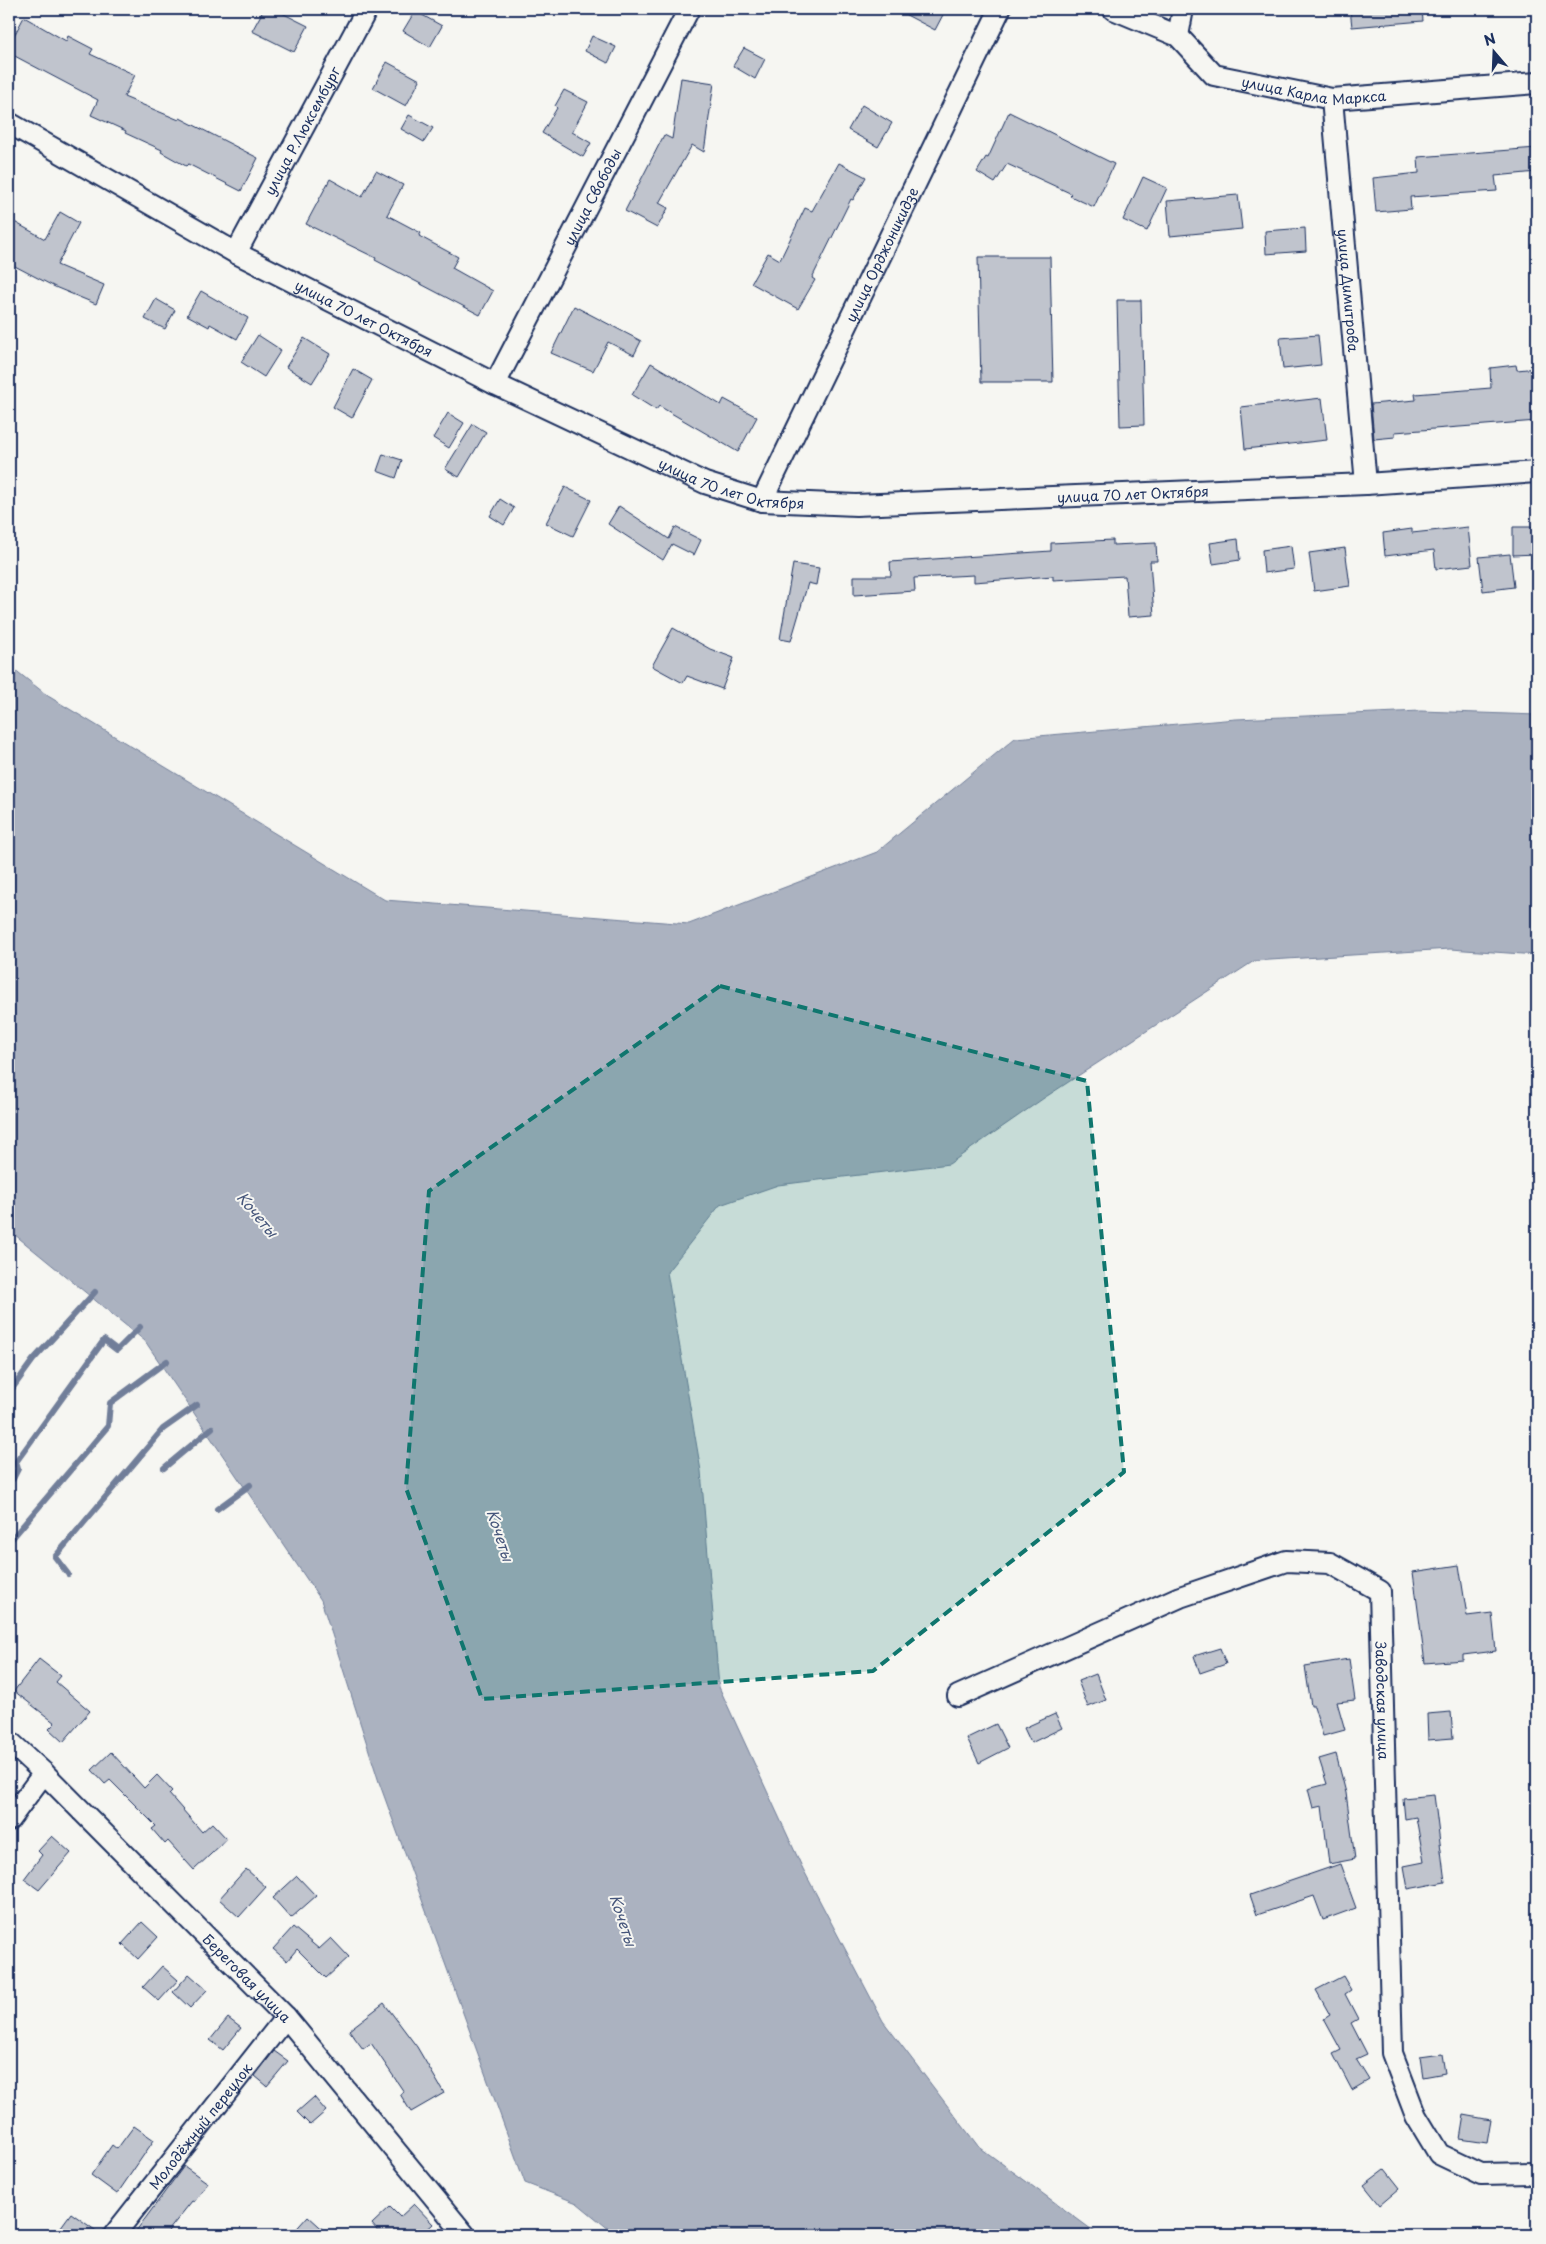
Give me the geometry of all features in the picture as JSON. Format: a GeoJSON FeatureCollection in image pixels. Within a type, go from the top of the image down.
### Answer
{"type":"FeatureCollection","features":[{"type":"Feature","properties":{"kind":"street","name":"улица Р.Люксембург"},"geometry":{"type":"LineString","coordinates":[[236,253],[367,9]]}},
{"type":"Feature","properties":{"kind":"street","name":"улица Свободы"},"geometry":{"type":"LineString","coordinates":[[495,384],[689,9]]}},
{"type":"Feature","properties":{"kind":"street","name":"улица Орджоникидзе"},"geometry":{"type":"LineString","coordinates":[[762,501],[1000,9]]}},
{"type":"Feature","properties":{"kind":"street","name":"улица Карла Маркса"},"geometry":{"type":"LineString","coordinates":[[1113,9],[1178,36],[1214,75],[1332,99],[1537,83]]}},
{"type":"Feature","properties":{"kind":"street"},"geometry":{"type":"LineString","coordinates":[[1178,36],[1183,9]]}},
{"type":"Feature","properties":{"kind":"street","name":"улица Димитрова"},"geometry":{"type":"LineString","coordinates":[[1332,99],[1366,484]]}},
{"type":"Feature","properties":{"kind":"street","name":"улица 70 лет Октября"},"geometry":{"type":"LineString","coordinates":[[9,123],[236,253],[495,384],[705,483],[762,501],[856,505],[1366,484],[1537,472]]}},
{"type":"Feature","properties":{"kind":"street","name":"Заводская улица"},"geometry":{"type":"LineString","coordinates":[[958,1696],[1180,1597],[1286,1561],[1330,1563],[1380,1591],[1392,2053],[1416,2116],[1439,2154],[1481,2174],[1537,2173]]}},
{"type":"Feature","properties":{"kind":"street","name":"Береговая улица"},"geometry":{"type":"LineString","coordinates":[[9,1741],[44,1773],[286,2017],[462,2234]]}},
{"type":"Feature","properties":{"kind":"street"},"geometry":{"type":"LineString","coordinates":[[9,1820],[44,1773]]}},
{"type":"Feature","properties":{"kind":"street","name":"Молодёжный переулок"},"geometry":{"type":"LineString","coordinates":[[114,2235],[286,2017]]}},
{"type":"Feature","properties":{"kind":"highlighted area"},"geometry":{"type":"Polygon","coordinates":[[[720,986],[1087,1081],[1124,1472],[873,1671],[482,1699],[406,1488],[429,1191],[720,986]]]}},
{"type":"Feature","properties":{"kind":"water","name":"Кочеты"},"geometry":{"type":"Polygon","coordinates":[[[9,665],[48,696],[385,900],[689,924],[877,852],[1015,738],[1236,719],[1421,711],[1537,715],[1537,955],[1450,949],[1254,961],[1044,1098],[949,1164],[778,1185],[720,1205],[667,1272],[701,1471],[719,1687],[803,1869],[883,2021],[978,2146],[1099,2235],[616,2235],[577,2203],[525,2183],[379,1782],[321,1600],[145,1341],[9,1230],[9,665]]]}},
{"type":"Feature","properties":{"kind":"building"},"geometry":{"type":"Polygon","coordinates":[[[264,9],[274,9],[308,26],[294,52],[252,31],[264,9]]]}},
{"type":"Feature","properties":{"kind":"building"},"geometry":{"type":"Polygon","coordinates":[[[895,9],[946,9],[935,30],[895,9]]]}},
{"type":"Feature","properties":{"kind":"building"},"geometry":{"type":"Polygon","coordinates":[[[1350,9],[1422,9],[1423,21],[1352,27],[1350,9]]]}},
{"type":"Feature","properties":{"kind":"building"},"geometry":{"type":"Polygon","coordinates":[[[415,11],[442,26],[430,47],[403,31],[415,11]]]}},
{"type":"Feature","properties":{"kind":"building"},"geometry":{"type":"Polygon","coordinates":[[[24,17],[66,41],[68,36],[93,49],[90,54],[135,75],[124,97],[179,120],[180,118],[258,158],[241,191],[188,164],[186,166],[161,152],[162,150],[91,115],[98,100],[9,53],[9,45],[24,17]]]}},
{"type":"Feature","properties":{"kind":"building"},"geometry":{"type":"Polygon","coordinates":[[[592,36],[616,47],[608,63],[585,51],[592,36]]]}},
{"type":"Feature","properties":{"kind":"building"},"geometry":{"type":"Polygon","coordinates":[[[744,48],[765,59],[755,79],[733,66],[744,48]]]}},
{"type":"Feature","properties":{"kind":"building"},"geometry":{"type":"Polygon","coordinates":[[[387,62],[420,80],[406,106],[373,88],[387,62]]]}},
{"type":"Feature","properties":{"kind":"building"},"geometry":{"type":"Polygon","coordinates":[[[681,78],[714,83],[704,152],[692,145],[659,203],[668,208],[657,228],[625,211],[664,135],[672,139],[681,78]]]}},
{"type":"Feature","properties":{"kind":"building"},"geometry":{"type":"Polygon","coordinates":[[[564,90],[588,102],[572,132],[591,143],[583,157],[542,133],[557,108],[555,106],[564,90]]]}},
{"type":"Feature","properties":{"kind":"building"},"geometry":{"type":"Polygon","coordinates":[[[862,105],[892,123],[878,147],[848,130],[862,105]]]}},
{"type":"Feature","properties":{"kind":"building"},"geometry":{"type":"Polygon","coordinates":[[[1009,112],[1114,164],[1094,207],[1070,196],[1072,194],[1007,164],[995,183],[977,172],[986,157],[988,158],[1009,112]]]}},
{"type":"Feature","properties":{"kind":"building"},"geometry":{"type":"Polygon","coordinates":[[[409,115],[433,128],[424,142],[401,129],[409,115]]]}},
{"type":"Feature","properties":{"kind":"building"},"geometry":{"type":"Polygon","coordinates":[[[1537,148],[1537,172],[1495,176],[1497,191],[1410,197],[1411,209],[1376,212],[1373,178],[1419,173],[1418,157],[1537,148]]]}},
{"type":"Feature","properties":{"kind":"building"},"geometry":{"type":"Polygon","coordinates":[[[839,163],[866,177],[853,200],[851,199],[812,278],[815,280],[798,309],[751,283],[768,253],[780,260],[805,208],[812,211],[839,163]]]}},
{"type":"Feature","properties":{"kind":"building"},"geometry":{"type":"Polygon","coordinates":[[[376,171],[403,185],[387,215],[421,233],[419,236],[458,257],[452,268],[493,291],[480,315],[375,260],[376,258],[306,224],[330,179],[362,197],[376,171]]]}},
{"type":"Feature","properties":{"kind":"building"},"geometry":{"type":"Polygon","coordinates":[[[1143,177],[1167,188],[1147,231],[1123,220],[1143,177]]]}},
{"type":"Feature","properties":{"kind":"building"},"geometry":{"type":"Polygon","coordinates":[[[1238,195],[1242,229],[1170,236],[1167,201],[1238,195]]]}},
{"type":"Feature","properties":{"kind":"building"},"geometry":{"type":"Polygon","coordinates":[[[60,212],[79,223],[57,265],[104,285],[96,304],[55,287],[9,263],[9,219],[45,239],[60,212]]]}},
{"type":"Feature","properties":{"kind":"building"},"geometry":{"type":"Polygon","coordinates":[[[1305,228],[1306,251],[1266,254],[1265,231],[1305,228]]]}},
{"type":"Feature","properties":{"kind":"building"},"geometry":{"type":"Polygon","coordinates":[[[978,257],[1050,257],[1053,382],[981,382],[978,257]]]}},
{"type":"Feature","properties":{"kind":"building"},"geometry":{"type":"Polygon","coordinates":[[[201,291],[248,318],[237,339],[210,324],[209,327],[187,315],[201,291]]]}},
{"type":"Feature","properties":{"kind":"building"},"geometry":{"type":"Polygon","coordinates":[[[156,299],[175,310],[165,329],[145,319],[156,299]]]}},
{"type":"Feature","properties":{"kind":"building"},"geometry":{"type":"Polygon","coordinates":[[[1117,300],[1141,300],[1144,425],[1120,426],[1117,300]]]}},
{"type":"Feature","properties":{"kind":"building"},"geometry":{"type":"Polygon","coordinates":[[[574,306],[641,341],[634,355],[608,342],[593,371],[551,353],[574,306]]]}},
{"type":"Feature","properties":{"kind":"building"},"geometry":{"type":"Polygon","coordinates":[[[258,335],[281,350],[264,377],[241,362],[258,335]]]}},
{"type":"Feature","properties":{"kind":"building"},"geometry":{"type":"Polygon","coordinates":[[[1318,335],[1321,365],[1283,369],[1280,338],[1318,335]]]}},
{"type":"Feature","properties":{"kind":"building"},"geometry":{"type":"Polygon","coordinates":[[[304,338],[330,354],[312,383],[286,367],[304,338]]]}},
{"type":"Feature","properties":{"kind":"building"},"geometry":{"type":"Polygon","coordinates":[[[651,363],[721,405],[724,399],[757,417],[738,452],[659,406],[656,410],[632,395],[651,363]]]}},
{"type":"Feature","properties":{"kind":"building"},"geometry":{"type":"Polygon","coordinates":[[[1516,365],[1517,370],[1537,368],[1537,421],[1395,432],[1395,437],[1374,439],[1371,404],[1416,400],[1415,394],[1491,388],[1490,368],[1516,365]]]}},
{"type":"Feature","properties":{"kind":"building"},"geometry":{"type":"Polygon","coordinates":[[[353,369],[372,380],[352,418],[333,407],[353,369]]]}},
{"type":"Feature","properties":{"kind":"building"},"geometry":{"type":"Polygon","coordinates":[[[1322,398],[1327,440],[1245,449],[1241,407],[1322,398]]]}},
{"type":"Feature","properties":{"kind":"building"},"geometry":{"type":"Polygon","coordinates":[[[448,413],[464,423],[449,448],[433,438],[448,413]]]}},
{"type":"Feature","properties":{"kind":"building"},"geometry":{"type":"Polygon","coordinates":[[[473,424],[486,432],[459,477],[445,469],[473,424]]]}},
{"type":"Feature","properties":{"kind":"building"},"geometry":{"type":"Polygon","coordinates":[[[383,454],[402,460],[396,478],[377,471],[383,454]]]}},
{"type":"Feature","properties":{"kind":"building"},"geometry":{"type":"Polygon","coordinates":[[[565,487],[591,500],[573,536],[546,523],[565,487]]]}},
{"type":"Feature","properties":{"kind":"building"},"geometry":{"type":"Polygon","coordinates":[[[500,499],[514,508],[504,525],[490,516],[500,499]]]}},
{"type":"Feature","properties":{"kind":"building"},"geometry":{"type":"Polygon","coordinates":[[[619,506],[669,539],[675,527],[701,540],[694,555],[672,544],[663,560],[608,524],[619,506]]]}},
{"type":"Feature","properties":{"kind":"building"},"geometry":{"type":"Polygon","coordinates":[[[1468,527],[1472,565],[1436,569],[1434,550],[1385,556],[1383,533],[1412,529],[1412,533],[1468,527]]]}},
{"type":"Feature","properties":{"kind":"building"},"geometry":{"type":"Polygon","coordinates":[[[1513,527],[1537,527],[1537,554],[1513,555],[1513,527]]]}},
{"type":"Feature","properties":{"kind":"building"},"geometry":{"type":"Polygon","coordinates":[[[1238,539],[1240,560],[1213,564],[1210,543],[1238,539]]]}},
{"type":"Feature","properties":{"kind":"building"},"geometry":{"type":"Polygon","coordinates":[[[1113,540],[1113,545],[1156,543],[1157,561],[1150,561],[1154,615],[1128,617],[1125,576],[1053,580],[1053,576],[974,582],[974,575],[914,578],[915,591],[854,595],[854,576],[891,576],[890,562],[1051,551],[1051,543],[1113,540]]]}},
{"type":"Feature","properties":{"kind":"building"},"geometry":{"type":"Polygon","coordinates":[[[1291,546],[1294,569],[1264,573],[1262,550],[1291,546]]]}},
{"type":"Feature","properties":{"kind":"building"},"geometry":{"type":"Polygon","coordinates":[[[1345,548],[1350,586],[1314,591],[1309,553],[1345,548]]]}},
{"type":"Feature","properties":{"kind":"building"},"geometry":{"type":"Polygon","coordinates":[[[1510,554],[1514,587],[1483,591],[1479,557],[1510,554]]]}},
{"type":"Feature","properties":{"kind":"building"},"geometry":{"type":"Polygon","coordinates":[[[793,564],[819,568],[816,585],[808,583],[791,641],[780,639],[793,564]]]}},
{"type":"Feature","properties":{"kind":"building"},"geometry":{"type":"Polygon","coordinates":[[[673,628],[710,649],[734,658],[722,689],[687,676],[683,683],[652,666],[673,628]]]}},
{"type":"Feature","properties":{"kind":"building"},"geometry":{"type":"Polygon","coordinates":[[[1459,1565],[1467,1616],[1492,1613],[1496,1651],[1463,1655],[1463,1660],[1425,1663],[1413,1572],[1459,1565]]]}},
{"type":"Feature","properties":{"kind":"building"},"geometry":{"type":"Polygon","coordinates":[[[1220,1648],[1226,1664],[1200,1673],[1194,1656],[1220,1648]]]}},
{"type":"Feature","properties":{"kind":"building"},"geometry":{"type":"Polygon","coordinates":[[[39,1659],[61,1676],[56,1682],[90,1711],[63,1742],[49,1729],[55,1723],[14,1691],[39,1659]]]}},
{"type":"Feature","properties":{"kind":"building"},"geometry":{"type":"Polygon","coordinates":[[[1349,1659],[1355,1700],[1337,1702],[1345,1730],[1323,1736],[1314,1706],[1311,1706],[1305,1666],[1349,1659]]]}},
{"type":"Feature","properties":{"kind":"building"},"geometry":{"type":"Polygon","coordinates":[[[1096,1674],[1106,1700],[1088,1707],[1078,1681],[1096,1674]]]}},
{"type":"Feature","properties":{"kind":"building"},"geometry":{"type":"Polygon","coordinates":[[[1451,1712],[1453,1738],[1428,1740],[1427,1714],[1451,1712]]]}},
{"type":"Feature","properties":{"kind":"building"},"geometry":{"type":"Polygon","coordinates":[[[1055,1714],[1062,1728],[1031,1743],[1024,1728],[1055,1714]]]}},
{"type":"Feature","properties":{"kind":"building"},"geometry":{"type":"Polygon","coordinates":[[[996,1724],[1008,1748],[979,1763],[967,1738],[996,1724]]]}},
{"type":"Feature","properties":{"kind":"building"},"geometry":{"type":"Polygon","coordinates":[[[111,1752],[144,1788],[157,1775],[172,1791],[169,1794],[202,1832],[212,1823],[227,1839],[194,1870],[168,1841],[165,1844],[152,1829],[156,1826],[110,1780],[105,1784],[92,1770],[111,1752]]]}},
{"type":"Feature","properties":{"kind":"building"},"geometry":{"type":"Polygon","coordinates":[[[1336,1754],[1346,1793],[1355,1859],[1329,1864],[1322,1806],[1313,1808],[1308,1789],[1327,1784],[1319,1759],[1336,1754]]]}},
{"type":"Feature","properties":{"kind":"building"},"geometry":{"type":"Polygon","coordinates":[[[1434,1795],[1445,1882],[1408,1889],[1404,1866],[1424,1862],[1416,1817],[1405,1819],[1403,1798],[1434,1795]]]}},
{"type":"Feature","properties":{"kind":"building"},"geometry":{"type":"Polygon","coordinates":[[[52,1836],[71,1853],[39,1890],[24,1879],[42,1855],[38,1851],[52,1836]]]}},
{"type":"Feature","properties":{"kind":"building"},"geometry":{"type":"Polygon","coordinates":[[[1340,1864],[1356,1908],[1323,1920],[1314,1896],[1257,1915],[1250,1895],[1340,1864]]]}},
{"type":"Feature","properties":{"kind":"building"},"geometry":{"type":"Polygon","coordinates":[[[246,1869],[266,1887],[239,1917],[219,1899],[246,1869]]]}},
{"type":"Feature","properties":{"kind":"building"},"geometry":{"type":"Polygon","coordinates":[[[297,1876],[316,1896],[291,1918],[273,1898],[297,1876]]]}},
{"type":"Feature","properties":{"kind":"building"},"geometry":{"type":"Polygon","coordinates":[[[142,1922],[158,1937],[138,1959],[122,1944],[142,1922]]]}},
{"type":"Feature","properties":{"kind":"building"},"geometry":{"type":"Polygon","coordinates":[[[293,1927],[319,1949],[331,1938],[349,1957],[326,1978],[297,1949],[287,1961],[273,1949],[293,1927]]]}},
{"type":"Feature","properties":{"kind":"building"},"geometry":{"type":"Polygon","coordinates":[[[162,1966],[178,1980],[159,2001],[143,1987],[162,1966]]]}},
{"type":"Feature","properties":{"kind":"building"},"geometry":{"type":"Polygon","coordinates":[[[189,1974],[207,1990],[190,2008],[173,1992],[189,1974]]]}},
{"type":"Feature","properties":{"kind":"building"},"geometry":{"type":"Polygon","coordinates":[[[1343,1976],[1351,1990],[1345,1994],[1358,2019],[1351,2023],[1367,2054],[1356,2059],[1369,2080],[1352,2090],[1333,2054],[1341,2050],[1324,2019],[1330,2015],[1316,1990],[1343,1976]]]}},
{"type":"Feature","properties":{"kind":"building"},"geometry":{"type":"Polygon","coordinates":[[[384,2003],[417,2047],[444,2093],[411,2112],[400,2094],[404,2092],[371,2043],[363,2049],[349,2030],[384,2003]]]}},
{"type":"Feature","properties":{"kind":"building"},"geometry":{"type":"Polygon","coordinates":[[[228,2018],[241,2028],[223,2050],[210,2040],[228,2018]]]}},
{"type":"Feature","properties":{"kind":"building"},"geometry":{"type":"Polygon","coordinates":[[[274,2051],[288,2061],[267,2086],[255,2076],[274,2051]]]}},
{"type":"Feature","properties":{"kind":"building"},"geometry":{"type":"Polygon","coordinates":[[[1442,2054],[1445,2073],[1423,2077],[1420,2057],[1442,2054]]]}},
{"type":"Feature","properties":{"kind":"building"},"geometry":{"type":"Polygon","coordinates":[[[314,2097],[326,2111],[310,2125],[297,2112],[314,2097]]]}},
{"type":"Feature","properties":{"kind":"building"},"geometry":{"type":"Polygon","coordinates":[[[1464,2115],[1491,2120],[1487,2143],[1460,2139],[1464,2115]]]}},
{"type":"Feature","properties":{"kind":"building"},"geometry":{"type":"Polygon","coordinates":[[[134,2126],[154,2140],[117,2194],[91,2175],[112,2145],[117,2149],[134,2126]]]}},
{"type":"Feature","properties":{"kind":"building"},"geometry":{"type":"Polygon","coordinates":[[[184,2166],[208,2183],[194,2202],[192,2201],[165,2235],[133,2235],[184,2166]]]}},
{"type":"Feature","properties":{"kind":"building"},"geometry":{"type":"Polygon","coordinates":[[[1385,2169],[1400,2188],[1380,2205],[1364,2185],[1385,2169]]]}},
{"type":"Feature","properties":{"kind":"building"},"geometry":{"type":"Polygon","coordinates":[[[414,2204],[433,2224],[421,2235],[381,2235],[372,2224],[390,2207],[400,2217],[414,2204]]]}},
{"type":"Feature","properties":{"kind":"building"},"geometry":{"type":"Polygon","coordinates":[[[71,2213],[102,2235],[55,2235],[71,2213]]]}},
{"type":"Feature","properties":{"kind":"building"},"geometry":{"type":"Polygon","coordinates":[[[308,2216],[329,2235],[291,2235],[308,2216]]]}},
{"type":"Feature","properties":{"kind":"waterway"},"geometry":{"type":"LineString","coordinates":[[9,1393],[33,1360],[95,1292]]}},
{"type":"Feature","properties":{"kind":"waterway"},"geometry":{"type":"LineString","coordinates":[[13,1479],[18,1469],[16,1462],[104,1340],[117,1350],[140,1327]]}},
{"type":"Feature","properties":{"kind":"waterway"},"geometry":{"type":"LineString","coordinates":[[9,1542],[108,1426],[110,1403],[167,1361]]}},
{"type":"Feature","properties":{"kind":"waterway"},"geometry":{"type":"LineString","coordinates":[[68,1574],[55,1557],[163,1429],[197,1405]]}},
{"type":"Feature","properties":{"kind":"waterway"},"geometry":{"type":"LineString","coordinates":[[164,1468],[212,1428]]}},
{"type":"Feature","properties":{"kind":"waterway"},"geometry":{"type":"LineString","coordinates":[[217,1509],[250,1485]]}}]}
